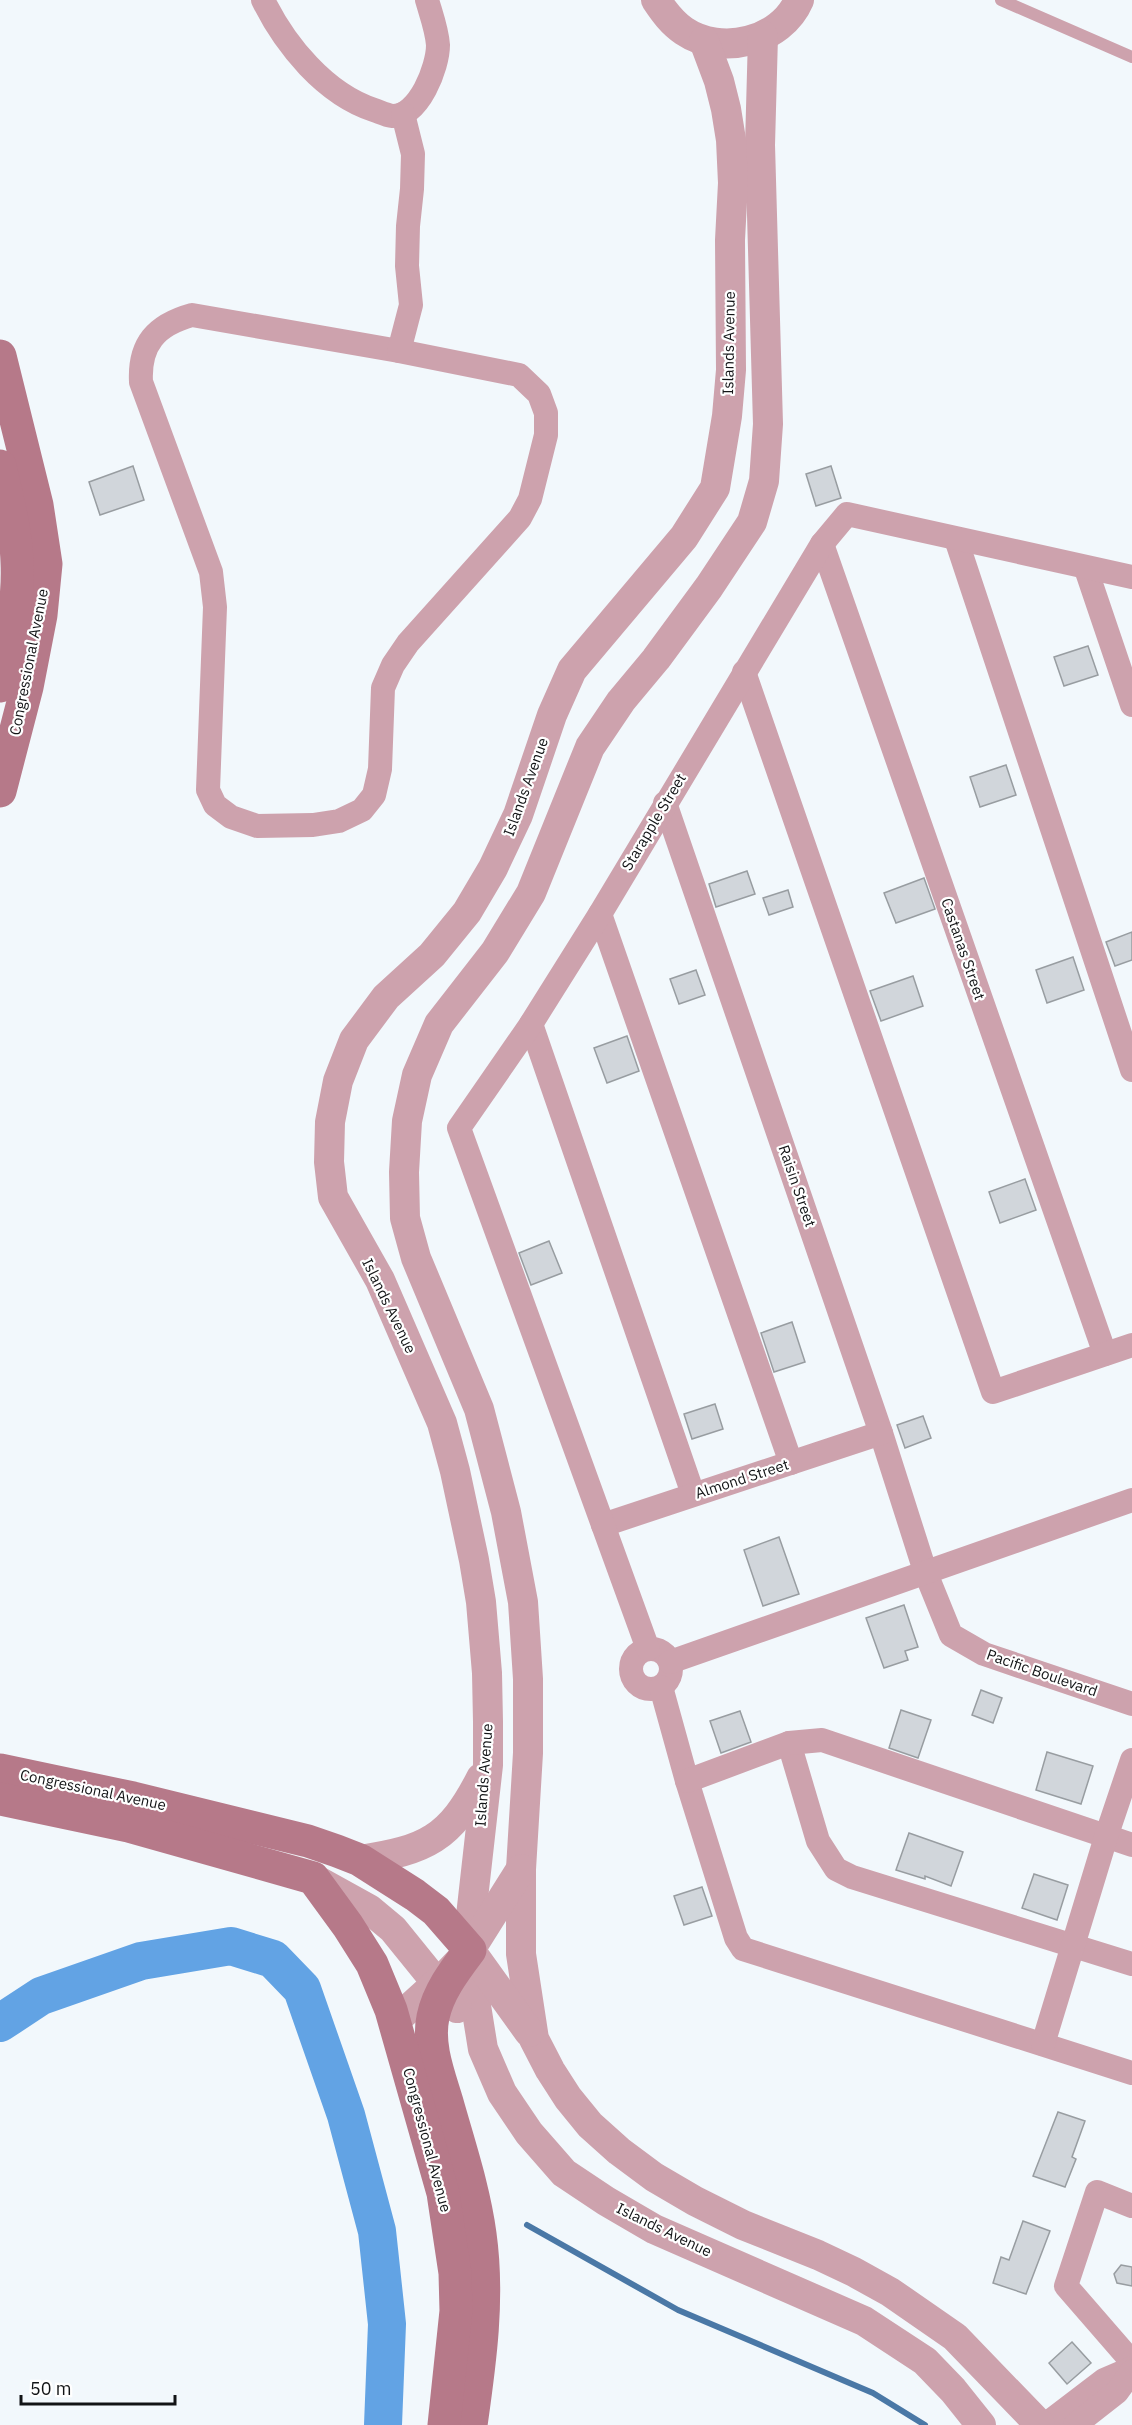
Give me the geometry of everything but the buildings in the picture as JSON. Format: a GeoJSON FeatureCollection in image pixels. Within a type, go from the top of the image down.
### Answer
{"type":"FeatureCollection","features":[{"type":"Feature","properties":{"kind":"main road","name":"Congressional Avenue"},"geometry":{"type":"LineString","coordinates":[[0,356],[37,505],[46,564],[41,615],[27,687],[0,791]]}},
{"type":"Feature","properties":{"kind":"main road","name":"Congressional Avenue"},"geometry":{"type":"LineString","coordinates":[[0,466],[10,510],[17,563],[13,621],[0,686]]}},
{"type":"Feature","properties":{"kind":"main road","name":"Congressional Avenue"},"geometry":{"type":"LineString","coordinates":[[0,1770],[132,1798],[308,1841],[360,1860],[436,1911],[470,1950],[441,1986],[433,2017],[433,2051],[470,2186],[480,2233],[484,2272],[482,2346],[471,2425]]}},
{"type":"Feature","properties":{"kind":"main road","name":"Congressional Avenue"},"geometry":{"type":"LineString","coordinates":[[0,1799],[129,1826],[313,1878],[372,1964],[394,2021],[443,2193],[451,2238],[456,2312],[444,2425]]}},
{"type":"Feature","properties":{"kind":"street"},"geometry":{"type":"LineString","coordinates":[[263,0],[295,50],[321,77],[345,97],[392,116],[402,114],[426,92],[438,45],[427,0]]}},
{"type":"Feature","properties":{"kind":"street"},"geometry":{"type":"LineString","coordinates":[[657,0],[668,17],[684,31],[704,41],[734,44],[763,36],[782,23],[799,0]]}},
{"type":"Feature","properties":{"kind":"street"},"geometry":{"type":"LineString","coordinates":[[763,36],[760,145],[768,424],[764,481],[752,522],[709,587],[656,659],[621,701],[590,747],[531,893],[495,952],[440,1024],[417,1075],[407,1121],[404,1172],[405,1218],[416,1258],[479,1409],[508,1523],[523,1602],[528,1679],[528,1752],[521,1869],[521,1954],[534,2040],[568,2098],[590,2125],[619,2151],[654,2177],[695,2201],[743,2225],[854,2272],[890,2292],[955,2337],[1042,2425],[1104,2380],[1132,2370]]}},
{"type":"Feature","properties":{"kind":"street","name":"Islands Avenue"},"geometry":{"type":"LineString","coordinates":[[704,41],[719,81],[726,110],[731,140],[733,183],[730,240],[731,370],[727,416],[715,488],[684,537],[572,670],[552,715],[518,815],[493,868],[460,920],[432,955],[386,997],[354,1040],[338,1081],[332,1112],[329,1162],[333,1197],[380,1280],[442,1423],[465,1514],[481,1602],[487,1673],[488,1765],[471,1916],[472,1981],[483,2049],[507,2101],[529,2133],[564,2173],[654,2229],[864,2321],[924,2361],[953,2390],[981,2425]]}},
{"type":"Feature","properties":{"kind":"street"},"geometry":{"type":"LineString","coordinates":[[399,351],[411,305],[407,266],[413,154],[402,114]]}},
{"type":"Feature","properties":{"kind":"street"},"geometry":{"type":"LineString","coordinates":[[192,315],[399,351],[519,375],[539,394],[546,413],[546,435],[530,499],[520,518],[408,643],[393,665],[383,688],[384,720],[380,769],[374,795],[362,810],[339,822],[313,825],[257,826],[231,818],[215,805],[208,790],[216,607],[211,572],[196,539],[141,382],[140,366],[144,351],[158,331],[172,321],[192,315]]}},
{"type":"Feature","properties":{"kind":"street","name":"Starapple Street"},"geometry":{"type":"LineString","coordinates":[[603,1525],[459,1128],[531,1024],[600,914],[822,544],[847,514],[956,539]]}},
{"type":"Feature","properties":{"kind":"street"},"geometry":{"type":"LineString","coordinates":[[956,539],[1086,569],[1132,577]]}},
{"type":"Feature","properties":{"kind":"street"},"geometry":{"type":"LineString","coordinates":[[956,539],[1132,1070]]}},
{"type":"Feature","properties":{"kind":"street","name":"Castanas Street"},"geometry":{"type":"LineString","coordinates":[[822,544],[1105,1354]]}},
{"type":"Feature","properties":{"kind":"street"},"geometry":{"type":"LineString","coordinates":[[1086,569],[1132,705]]}},
{"type":"Feature","properties":{"kind":"street"},"geometry":{"type":"LineString","coordinates":[[744,672],[993,1392],[1132,1345]]}},
{"type":"Feature","properties":{"kind":"street","name":"Raisin Street"},"geometry":{"type":"LineString","coordinates":[[665,803],[881,1433],[925,1571]]}},
{"type":"Feature","properties":{"kind":"street"},"geometry":{"type":"LineString","coordinates":[[600,914],[791,1463]]}},
{"type":"Feature","properties":{"kind":"street"},"geometry":{"type":"LineString","coordinates":[[531,1024],[693,1494]]}},
{"type":"Feature","properties":{"kind":"street"},"geometry":{"type":"LineString","coordinates":[[442,1423],[479,1409]]}},
{"type":"Feature","properties":{"kind":"street","name":"Almond Street"},"geometry":{"type":"LineString","coordinates":[[603,1525],[881,1433]]}},
{"type":"Feature","properties":{"kind":"street"},"geometry":{"type":"LineString","coordinates":[[670,1662],[1132,1500]]}},
{"type":"Feature","properties":{"kind":"street"},"geometry":{"type":"LineString","coordinates":[[603,1525],[648,1649]]}},
{"type":"Feature","properties":{"kind":"street","name":"Pacific Boulevard"},"geometry":{"type":"LineString","coordinates":[[925,1571],[951,1635],[984,1654],[1132,1704]]}},
{"type":"Feature","properties":{"kind":"street"},"geometry":{"type":"LineString","coordinates":[[648,1649],[662,1651],[670,1662],[672,1667],[669,1679],[661,1687],[642,1688],[633,1679],[631,1666],[637,1654],[648,1649]]}},
{"type":"Feature","properties":{"kind":"street"},"geometry":{"type":"LineString","coordinates":[[661,1687],[687,1781],[736,1938],[743,1949],[1132,2073]]}},
{"type":"Feature","properties":{"kind":"street"},"geometry":{"type":"LineString","coordinates":[[687,1781],[789,1743],[822,1740],[1132,1845]]}},
{"type":"Feature","properties":{"kind":"street"},"geometry":{"type":"LineString","coordinates":[[789,1743],[818,1841],[836,1869],[852,1877],[1132,1964]]}},
{"type":"Feature","properties":{"kind":"street"},"geometry":{"type":"LineString","coordinates":[[1043,2044],[1132,1760]]}},
{"type":"Feature","properties":{"kind":"street"},"geometry":{"type":"LineString","coordinates":[[360,1860],[414,1848],[436,1837],[458,1818],[488,1765]]}},
{"type":"Feature","properties":{"kind":"street"},"geometry":{"type":"LineString","coordinates":[[411,1948],[470,1950],[521,1869]]}},
{"type":"Feature","properties":{"kind":"street","name":"Congressional Avenue"},"geometry":{"type":"LineString","coordinates":[[313,1878],[369,1910],[393,1929],[441,1986],[483,2049]]}},
{"type":"Feature","properties":{"kind":"street","name":"Congressional Avenue"},"geometry":{"type":"LineString","coordinates":[[470,1950],[534,2040]]}},
{"type":"Feature","properties":{"kind":"street"},"geometry":{"type":"LineString","coordinates":[[394,2021],[441,1986]]}},
{"type":"Feature","properties":{"kind":"street"},"geometry":{"type":"LineString","coordinates":[[1132,2206],[1097,2192],[1066,2286],[1132,2362]]}},
{"type":"Feature","properties":{"kind":"street"},"geometry":{"type":"LineString","coordinates":[[1075,2425],[1117,2392],[1132,2370]]}},
{"type":"Feature","properties":{"kind":"lane"},"geometry":{"type":"LineString","coordinates":[[1000,0],[1132,57]]}},
{"type":"Feature","properties":{"kind":"waterway"},"geometry":{"type":"LineString","coordinates":[[0,2023],[41,1996],[141,1961],[231,1946],[273,1959],[302,1989],[346,2115],[377,2231],[387,2324],[383,2425]]}},
{"type":"Feature","properties":{"kind":"waterway"},"geometry":{"type":"LineString","coordinates":[[527,2225],[678,2310],[873,2393],[925,2425]]}}]}
